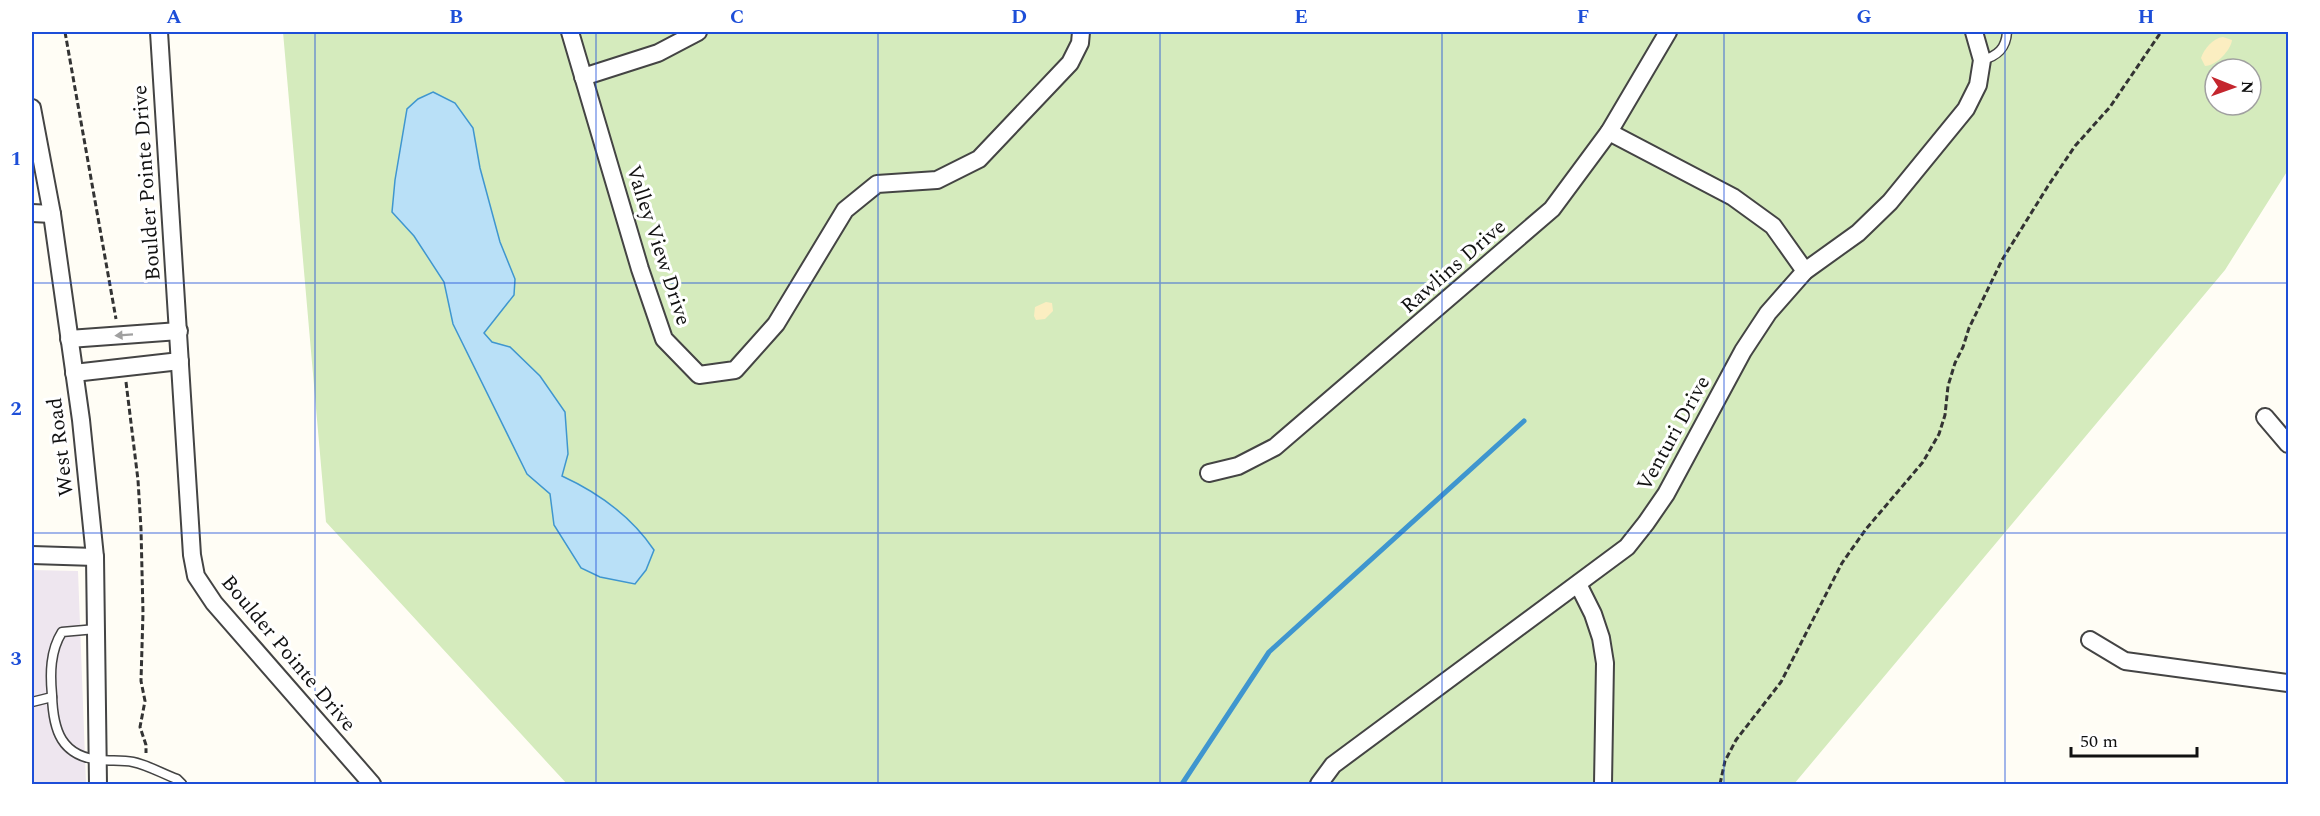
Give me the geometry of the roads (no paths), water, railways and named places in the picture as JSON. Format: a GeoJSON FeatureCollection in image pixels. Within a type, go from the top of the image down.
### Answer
{"type":"FeatureCollection","features":[{"type":"Feature","properties":{"kind":"street","name":"Boulder Pointe Drive"},"geometry":{"type":"LineString","coordinates":[[159,32],[192,555],[196,576],[214,603],[372,784]]}},
{"type":"Feature","properties":{"kind":"street","name":"Valley View Drive"},"geometry":{"type":"LineString","coordinates":[[570,32],[640,269],[664,339],[699,375],[735,370],[776,324],[845,210],[877,184],[937,180],[979,159],[1070,63],[1083,32]]}},
{"type":"Feature","properties":{"kind":"street"},"geometry":{"type":"LineString","coordinates":[[583,77],[658,52],[698,32]]}},
{"type":"Feature","properties":{"kind":"street","name":"Rawlins Drive"},"geometry":{"type":"LineString","coordinates":[[1209,473],[1238,466],[1275,447],[1552,209],[1609,132],[1668,32]]}},
{"type":"Feature","properties":{"kind":"street","name":"Venturi Drive"},"geometry":{"type":"LineString","coordinates":[[1319,784],[1333,765],[1627,547],[1666,494],[1743,351],[1768,313],[1805,271],[1858,233],[1890,202],[1966,110],[1978,85],[1982,60],[1976,35]]}},
{"type":"Feature","properties":{"kind":"street","name":"West Road"},"geometry":{"type":"LineString","coordinates":[[32,108],[52,214],[74,373],[95,557],[98,784]]}},
{"type":"Feature","properties":{"kind":"street"},"geometry":{"type":"LineString","coordinates":[[1609,132],[1733,197],[1773,226],[1805,271]]}},
{"type":"Feature","properties":{"kind":"street"},"geometry":{"type":"LineString","coordinates":[[32,213],[52,214]]}},
{"type":"Feature","properties":{"kind":"street"},"geometry":{"type":"LineString","coordinates":[[69,339],[179,331]]}},
{"type":"Feature","properties":{"kind":"street"},"geometry":{"type":"LineString","coordinates":[[74,373],[180,361]]}},
{"type":"Feature","properties":{"kind":"street"},"geometry":{"type":"LineString","coordinates":[[2265,417],[2289,444]]}},
{"type":"Feature","properties":{"kind":"street"},"geometry":{"type":"LineString","coordinates":[[32,555],[95,557]]}},
{"type":"Feature","properties":{"kind":"street"},"geometry":{"type":"LineString","coordinates":[[1578,584],[1593,614],[1601,638],[1605,663],[1603,784]]}},
{"type":"Feature","properties":{"kind":"street"},"geometry":{"type":"LineString","coordinates":[[2090,640],[2125,661],[2289,683]]}},
{"type":"Feature","properties":{"kind":"lane"},"geometry":{"type":"LineString","coordinates":[[1982,60],[1993,57],[2001,51],[2006,43],[2007,32]]}},
{"type":"Feature","properties":{"kind":"lane"},"geometry":{"type":"LineString","coordinates":[[96,629],[62,632],[56,642],[53,657],[52,714],[62,742],[76,756],[133,762],[177,779],[182,784]]}},
{"type":"Feature","properties":{"kind":"lane"},"geometry":{"type":"LineString","coordinates":[[32,702],[52,698]]}},
{"type":"Feature","properties":{"kind":"water"},"geometry":{"type":"Polygon","coordinates":[[[433,92],[455,103],[473,128],[480,168],[500,242],[515,279],[514,295],[484,333],[492,342],[510,347],[540,376],[565,412],[568,454],[562,476],[589,490],[625,516],[654,550],[646,570],[635,584],[600,577],[581,568],[554,525],[550,494],[527,474],[453,324],[444,282],[414,236],[392,212],[407,109],[418,99],[433,92]]]}},
{"type":"Feature","properties":{"kind":"waterway"},"geometry":{"type":"LineString","coordinates":[[1182,784],[1269,652],[1524,421]]}}]}
